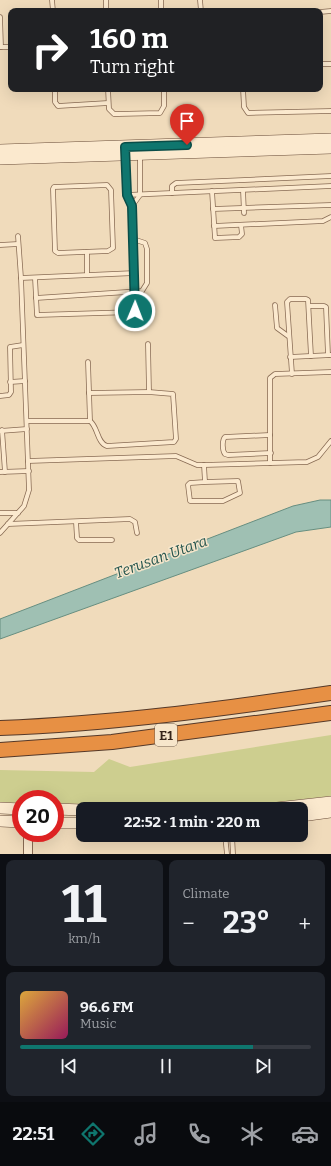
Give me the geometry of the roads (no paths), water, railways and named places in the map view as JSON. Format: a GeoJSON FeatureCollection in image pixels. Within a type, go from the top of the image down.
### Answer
{"type":"FeatureCollection","features":[{"type":"Feature","properties":{"kind":"highway","name":"E1"},"geometry":{"type":"LineString","coordinates":[[0,728],[75,725],[125,720],[331,693]]}},
{"type":"Feature","properties":{"kind":"highway","name":"E1"},"geometry":{"type":"LineString","coordinates":[[0,750],[112,742],[331,713]]}},
{"type":"Feature","properties":{"kind":"street"},"geometry":{"type":"LineString","coordinates":[[0,159],[331,140]]}},
{"type":"Feature","properties":{"kind":"street"},"geometry":{"type":"LineString","coordinates":[[140,150],[331,148]]}},
{"type":"Feature","properties":{"kind":"street"},"geometry":{"type":"LineString","coordinates":[[0,150],[125,151]]}},
{"type":"Feature","properties":{"kind":"street"},"geometry":{"type":"LineString","coordinates":[[308,805],[331,802]]}},
{"type":"Feature","properties":{"kind":"street"},"geometry":{"type":"LineString","coordinates":[[0,808],[12,808]]}},
{"type":"Feature","properties":{"kind":"street"},"geometry":{"type":"LineString","coordinates":[[64,809],[76,810]]}},
{"type":"Feature","properties":{"kind":"street"},"geometry":{"type":"LineString","coordinates":[[308,815],[331,812]]}},
{"type":"Feature","properties":{"kind":"street"},"geometry":{"type":"LineString","coordinates":[[0,821],[12,822]]}},
{"type":"Feature","properties":{"kind":"street"},"geometry":{"type":"LineString","coordinates":[[64,823],[76,823]]}},
{"type":"Feature","properties":{"kind":"street"},"geometry":{"type":"LineString","coordinates":[[28,842],[28,854]]}},
{"type":"Feature","properties":{"kind":"lane"},"geometry":{"type":"LineString","coordinates":[[0,17],[1,47]]}},
{"type":"Feature","properties":{"kind":"lane"},"geometry":{"type":"LineString","coordinates":[[55,92],[55,102],[58,106],[108,103]]}},
{"type":"Feature","properties":{"kind":"lane"},"geometry":{"type":"LineString","coordinates":[[108,92],[109,109],[114,114],[160,113],[164,106],[164,92]]}},
{"type":"Feature","properties":{"kind":"lane"},"geometry":{"type":"LineString","coordinates":[[243,92],[244,107],[248,113],[331,111]]}},
{"type":"Feature","properties":{"kind":"lane"},"geometry":{"type":"LineString","coordinates":[[132,206],[140,195],[140,150]]}},
{"type":"Feature","properties":{"kind":"lane"},"geometry":{"type":"LineString","coordinates":[[35,278],[36,313],[39,316],[133,312],[136,308],[132,206],[127,195],[125,151]]}},
{"type":"Feature","properties":{"kind":"lane"},"geometry":{"type":"LineString","coordinates":[[172,193],[172,186],[176,183],[331,176]]}},
{"type":"Feature","properties":{"kind":"lane"},"geometry":{"type":"LineString","coordinates":[[301,178],[302,187]]}},
{"type":"Feature","properties":{"kind":"lane"},"geometry":{"type":"LineString","coordinates":[[259,179],[260,189]]}},
{"type":"Feature","properties":{"kind":"lane"},"geometry":{"type":"LineString","coordinates":[[109,186],[113,248],[108,251],[87,252],[58,253],[55,250],[54,187],[109,186]]}},
{"type":"Feature","properties":{"kind":"lane"},"geometry":{"type":"LineString","coordinates":[[127,195],[331,186],[331,191]]}},
{"type":"Feature","properties":{"kind":"lane"},"geometry":{"type":"LineString","coordinates":[[242,190],[244,213]]}},
{"type":"Feature","properties":{"kind":"lane"},"geometry":{"type":"LineString","coordinates":[[212,191],[214,236],[217,239],[239,237],[242,234],[241,225]]}},
{"type":"Feature","properties":{"kind":"lane"},"geometry":{"type":"LineString","coordinates":[[213,209],[331,205]]}},
{"type":"Feature","properties":{"kind":"lane"},"geometry":{"type":"LineString","coordinates":[[214,226],[323,221],[331,217]]}},
{"type":"Feature","properties":{"kind":"lane"},"geometry":{"type":"LineString","coordinates":[[0,533],[18,513],[27,498],[29,471],[18,236]]}},
{"type":"Feature","properties":{"kind":"lane"},"geometry":{"type":"LineString","coordinates":[[36,298],[142,291],[146,287],[147,249],[145,243],[133,239]]}},
{"type":"Feature","properties":{"kind":"lane"},"geometry":{"type":"LineString","coordinates":[[0,244],[18,244]]}},
{"type":"Feature","properties":{"kind":"lane"},"geometry":{"type":"LineString","coordinates":[[87,252],[88,274]]}},
{"type":"Feature","properties":{"kind":"lane"},"geometry":{"type":"LineString","coordinates":[[20,278],[135,273]]}},
{"type":"Feature","properties":{"kind":"lane"},"geometry":{"type":"LineString","coordinates":[[292,374],[288,336],[288,300],[306,298],[309,306],[311,356]]}},
{"type":"Feature","properties":{"kind":"lane"},"geometry":{"type":"LineString","coordinates":[[275,305],[276,328],[288,336]]}},
{"type":"Feature","properties":{"kind":"lane"},"geometry":{"type":"LineString","coordinates":[[290,357],[330,355],[326,307],[309,306]]}},
{"type":"Feature","properties":{"kind":"lane"},"geometry":{"type":"LineString","coordinates":[[148,344],[149,392]]}},
{"type":"Feature","properties":{"kind":"lane"},"geometry":{"type":"LineString","coordinates":[[0,396],[10,394],[10,347],[23,345]]}},
{"type":"Feature","properties":{"kind":"lane"},"geometry":{"type":"LineString","coordinates":[[88,362],[89,393],[90,421],[96,427],[104,445],[172,444],[176,439],[173,394],[149,392],[89,393]]}},
{"type":"Feature","properties":{"kind":"lane"},"geometry":{"type":"LineString","coordinates":[[270,462],[270,378],[274,374],[331,372]]}},
{"type":"Feature","properties":{"kind":"lane"},"geometry":{"type":"LineString","coordinates":[[10,382],[25,381]]}},
{"type":"Feature","properties":{"kind":"lane"},"geometry":{"type":"LineString","coordinates":[[27,421],[90,421]]}},
{"type":"Feature","properties":{"kind":"lane"},"geometry":{"type":"LineString","coordinates":[[27,429],[1,431],[2,472],[29,471]]}},
{"type":"Feature","properties":{"kind":"lane"},"geometry":{"type":"LineString","coordinates":[[270,435],[225,437],[223,440],[223,449],[225,454],[228,455],[271,453]]}},
{"type":"Feature","properties":{"kind":"lane"},"geometry":{"type":"LineString","coordinates":[[28,461],[176,456],[196,464],[204,465],[313,460],[318,457],[331,441]]}},
{"type":"Feature","properties":{"kind":"lane"},"geometry":{"type":"LineString","coordinates":[[204,465],[205,482]]}},
{"type":"Feature","properties":{"kind":"lane"},"geometry":{"type":"LineString","coordinates":[[238,481],[240,493],[222,501],[190,501],[188,485],[190,483],[205,482],[238,481]]}},
{"type":"Feature","properties":{"kind":"lane"},"geometry":{"type":"LineString","coordinates":[[0,513],[18,513]]}},
{"type":"Feature","properties":{"kind":"lane"},"geometry":{"type":"LineString","coordinates":[[8,524],[130,519],[135,522],[137,533]]}},
{"type":"Feature","properties":{"kind":"lane"},"geometry":{"type":"LineString","coordinates":[[76,522],[77,538],[79,540],[112,540]]}},
{"type":"Feature","properties":{"kind":"lane"},"geometry":{"type":"LineString","coordinates":[[226,842],[227,854]]}},
{"type":"Feature","properties":{"kind":"lane"},"geometry":{"type":"LineString","coordinates":[[232,842],[233,854]]}},
{"type":"Feature","properties":{"kind":"water","name":"Terusan Utara"},"geometry":{"type":"Polygon","coordinates":[[[320,500],[331,500],[331,527],[296,532],[0,639],[0,619],[293,506],[320,500]]]}}]}
